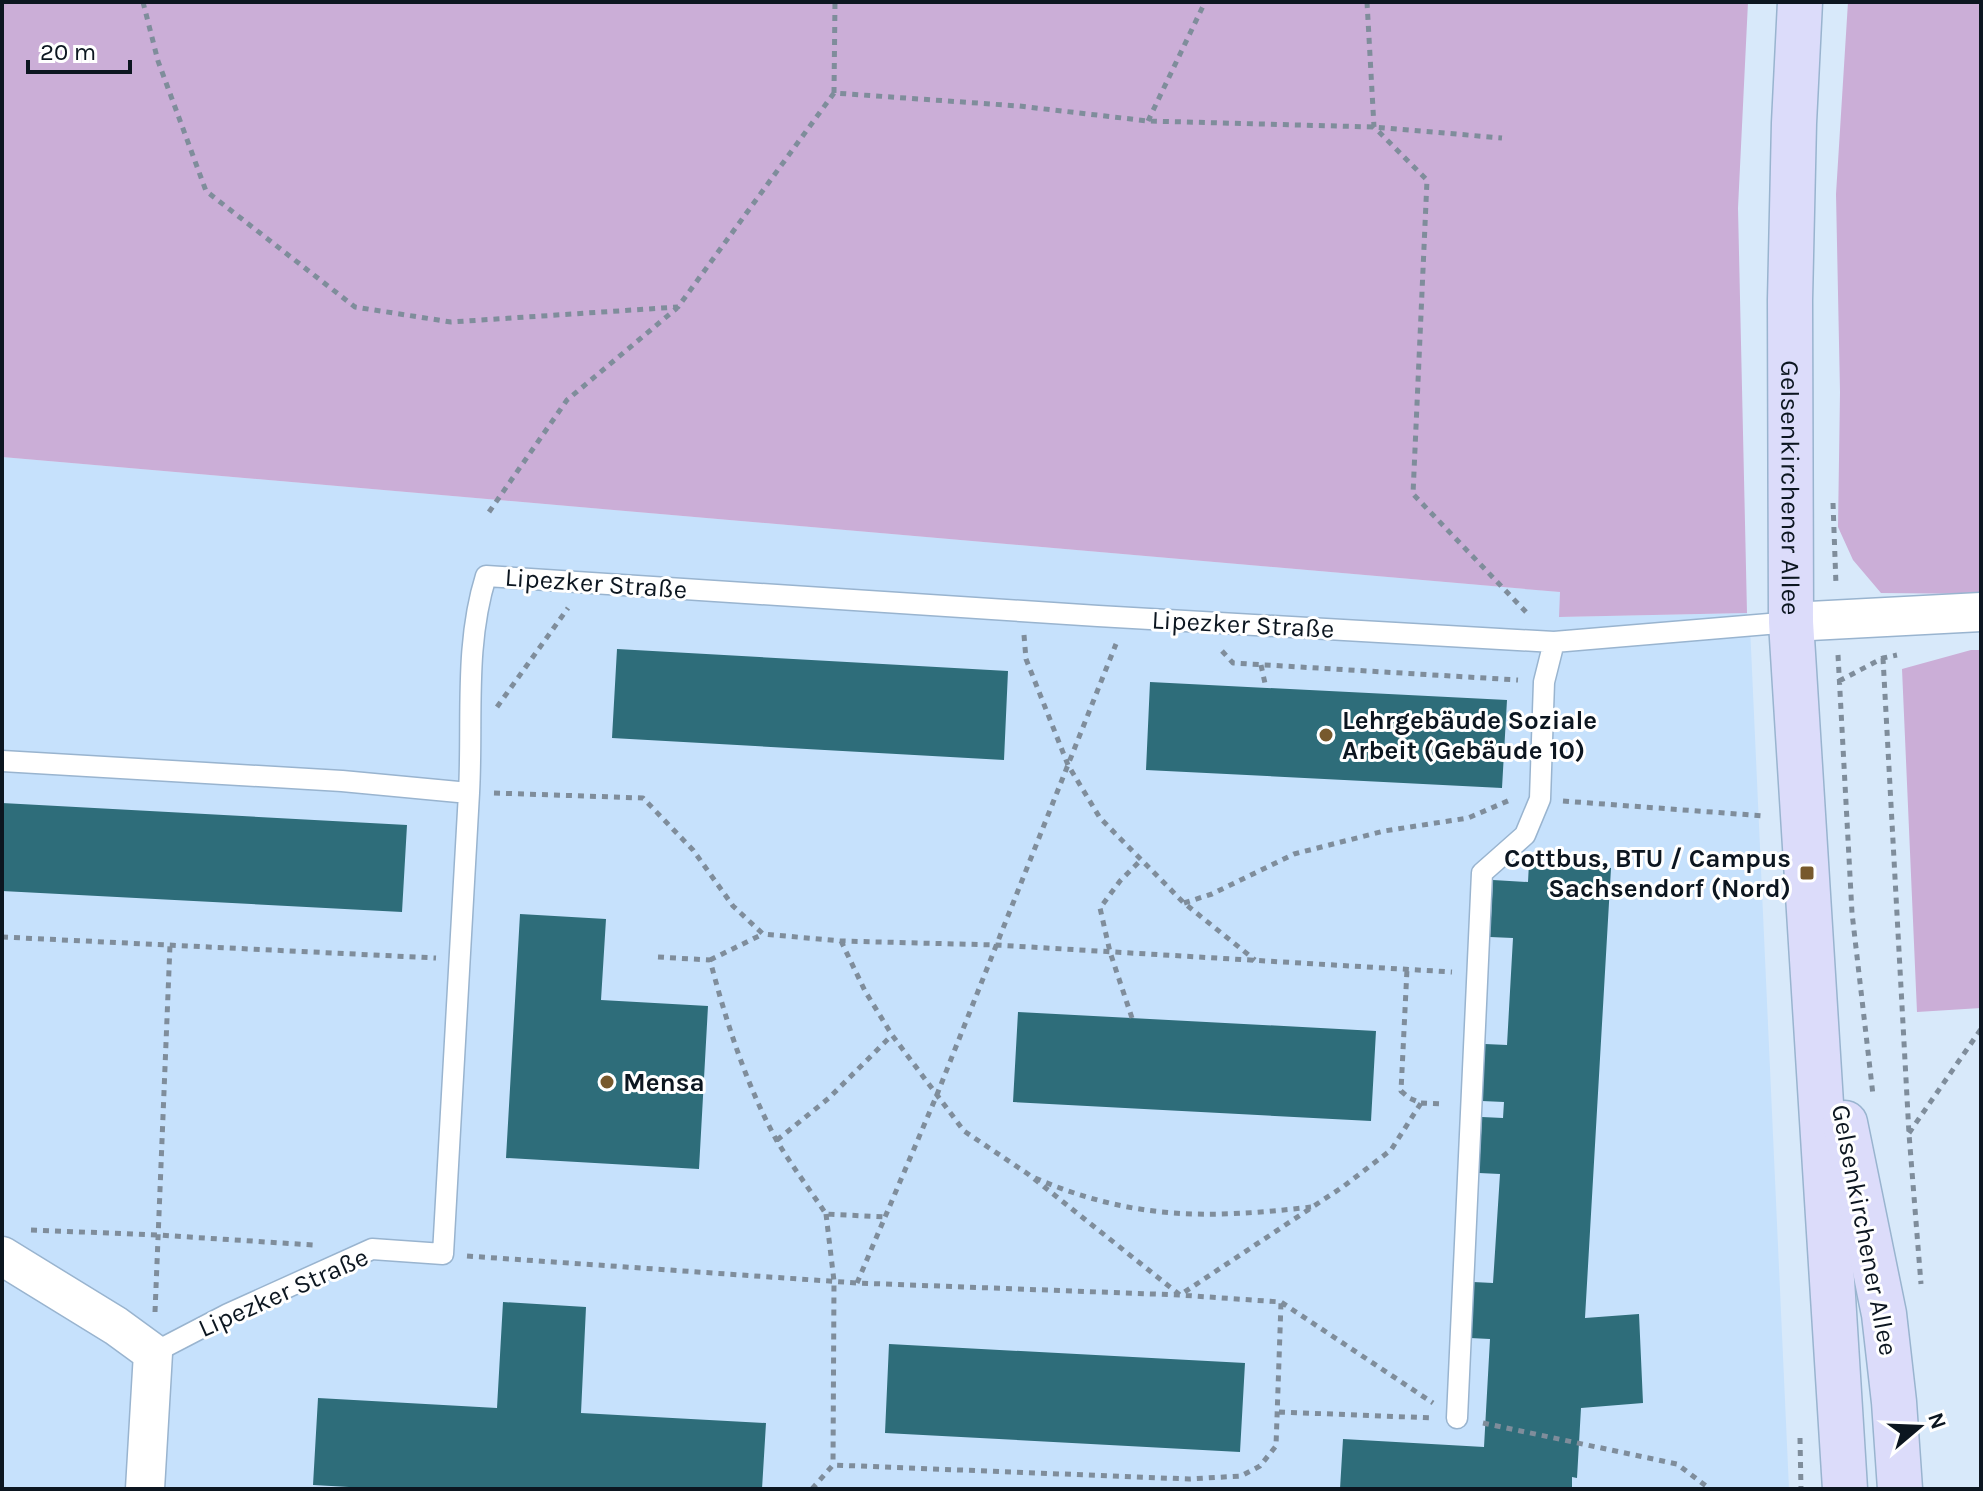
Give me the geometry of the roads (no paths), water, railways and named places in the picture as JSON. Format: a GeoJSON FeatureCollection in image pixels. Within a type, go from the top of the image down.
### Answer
{"type":"FeatureCollection","features":[{"type":"Feature","properties":{"kind":"main road","name":"Gelsenkirchener Allee"},"geometry":{"type":"LineString","coordinates":[[1800,2],[1790,300],[1791,622],[1845,1489]]}},
{"type":"Feature","properties":{"kind":"main road","name":"Gelsenkirchener Allee"},"geometry":{"type":"LineString","coordinates":[[1815,972],[1884,1314],[1900,1489]]}},
{"type":"Feature","properties":{"kind":"street"},"geometry":{"type":"LineString","coordinates":[[1791,622],[1981,612]]}},
{"type":"Feature","properties":{"kind":"street"},"geometry":{"type":"LineString","coordinates":[[10,1243],[153,1353],[145,1489]]}},
{"type":"Feature","properties":{"kind":"lane","name":"Lipezker Straße"},"geometry":{"type":"LineString","coordinates":[[153,1353],[228,1314],[372,1249],[443,1254],[469,793],[471,654],[479,598],[486,576],[1554,642]]}},
{"type":"Feature","properties":{"kind":"lane"},"geometry":{"type":"LineString","coordinates":[[1457,1418],[1482,873],[1525,835],[1540,799],[1544,682],[1554,642],[1791,622]]}},
{"type":"Feature","properties":{"kind":"lane"},"geometry":{"type":"LineString","coordinates":[[2,761],[342,781],[469,793]]}},
{"type":"Feature","properties":{"kind":"place","name":"Lehrgebäude Soziale Arbeit (Gebäude 10)"},"geometry":{"type":"Point","coordinates":[1326,735]}},
{"type":"Feature","properties":{"kind":"place","name":"Cottbus, BTU / Campus Sachsendorf (Nord)"},"geometry":{"type":"Point","coordinates":[1807,873]}},
{"type":"Feature","properties":{"kind":"place","name":"Mensa"},"geometry":{"type":"Point","coordinates":[607,1082]}}]}
